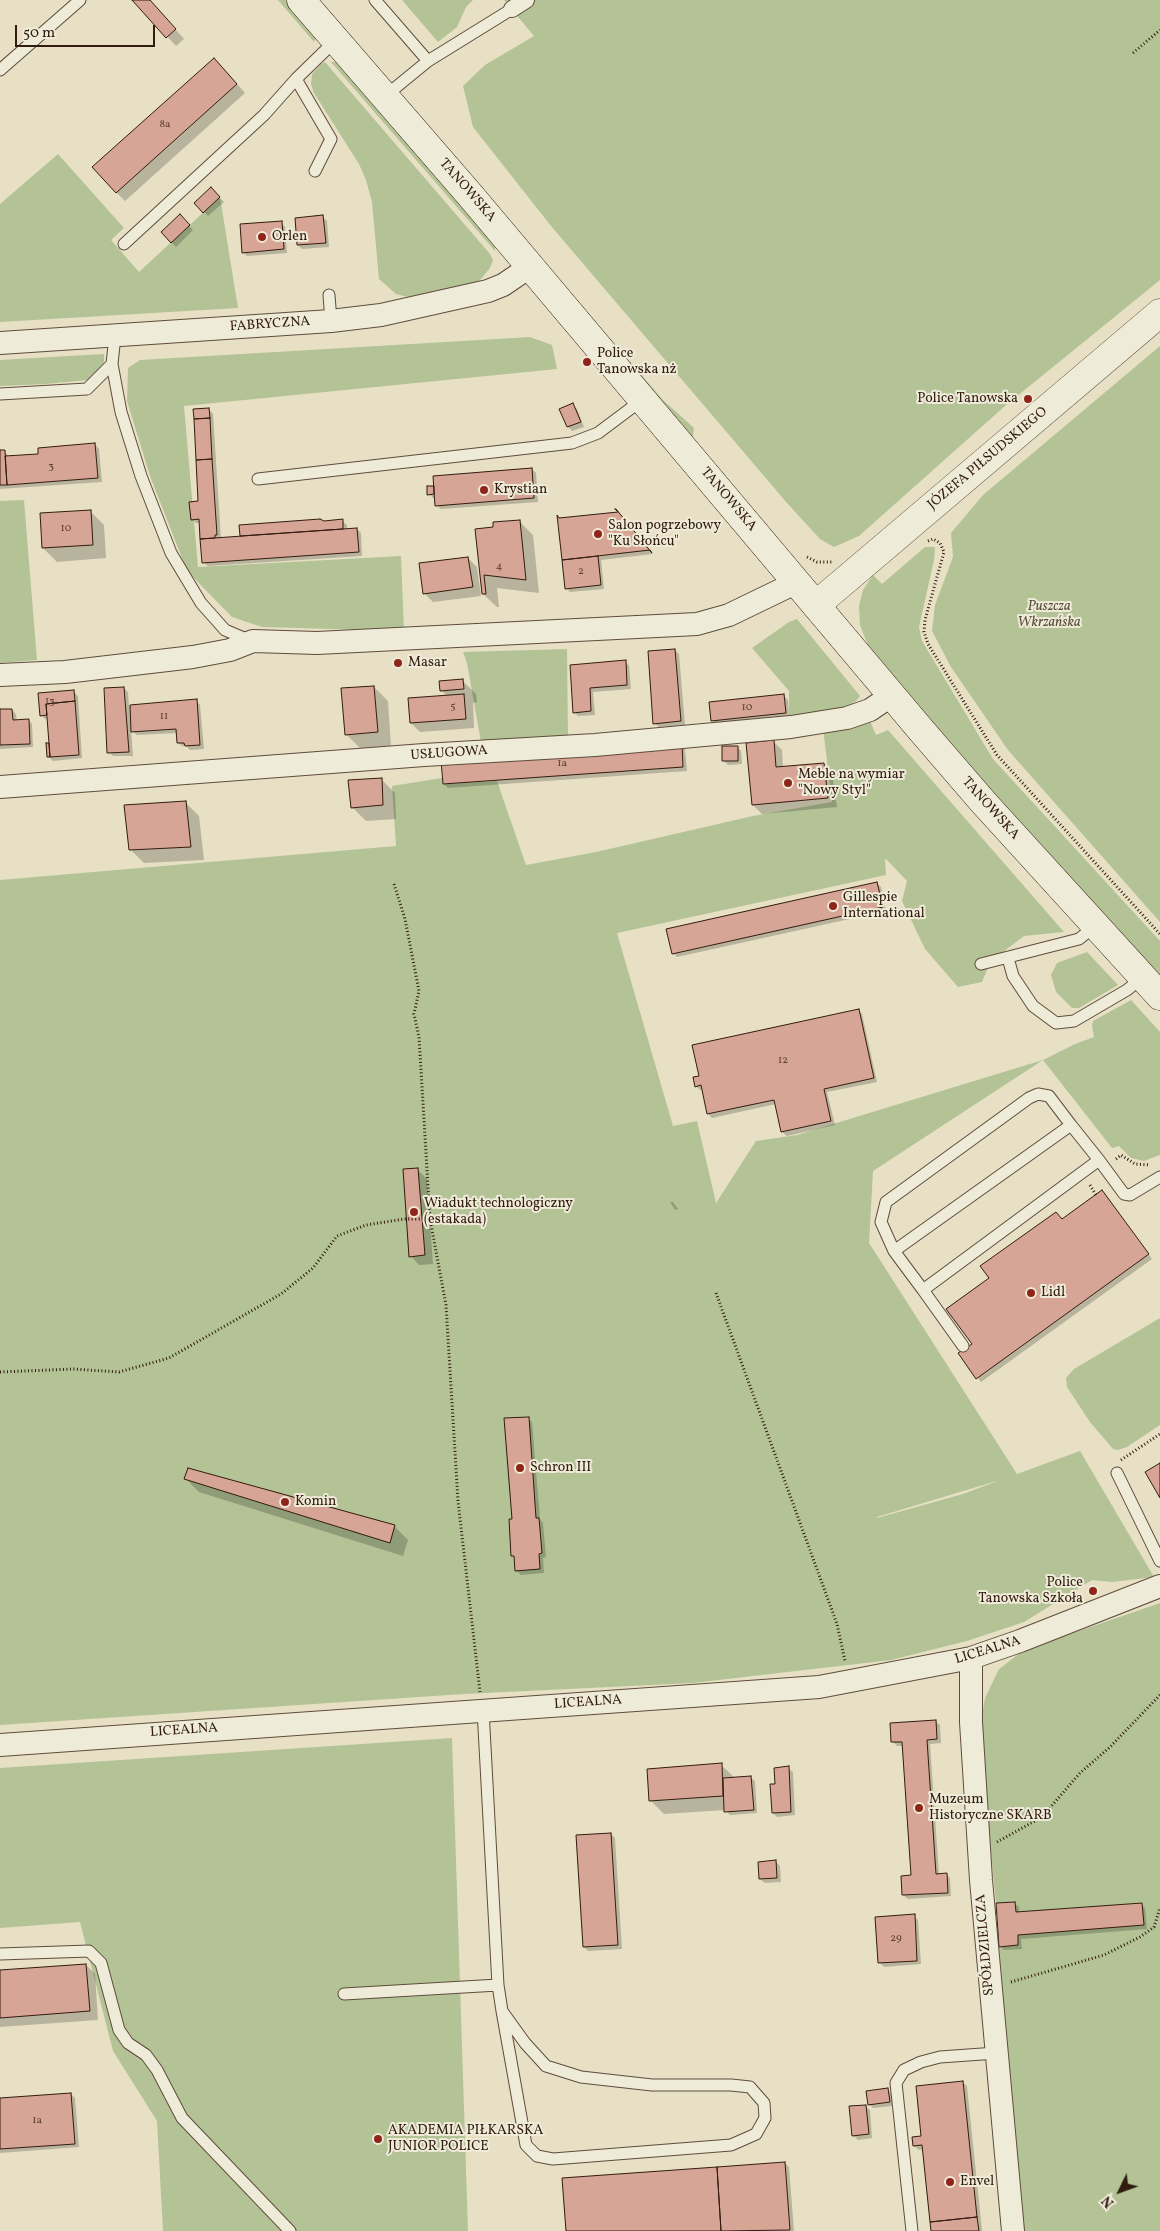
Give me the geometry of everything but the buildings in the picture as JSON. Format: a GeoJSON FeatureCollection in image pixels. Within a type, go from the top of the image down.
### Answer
{"type":"FeatureCollection","features":[{"type":"Feature","properties":{"kind":"main road","name":"TANOWSKA"},"geometry":{"type":"LineString","coordinates":[[301,0],[531,266],[984,803],[1151,986]]}},
{"type":"Feature","properties":{"kind":"main road","name":"JÓZEFA PIŁSUDSKIEGO"},"geometry":{"type":"LineString","coordinates":[[816,605],[1160,313]]}},
{"type":"Feature","properties":{"kind":"street"},"geometry":{"type":"LineString","coordinates":[[512,9],[526,0]]}},
{"type":"Feature","properties":{"kind":"street","name":"FABRYCZNA"},"geometry":{"type":"LineString","coordinates":[[0,343],[331,321],[381,315],[488,291],[515,278],[531,266]]}},
{"type":"Feature","properties":{"kind":"street"},"geometry":{"type":"LineString","coordinates":[[0,675],[64,672],[192,657],[230,650],[253,641],[327,643],[697,624],[729,615],[787,587],[795,580]]}},
{"type":"Feature","properties":{"kind":"street","name":"USŁUGOWA"},"geometry":{"type":"LineString","coordinates":[[0,787],[424,755],[595,745],[791,727],[847,718],[870,710],[892,696]]}},
{"type":"Feature","properties":{"kind":"street","name":"LICEALNA"},"geometry":{"type":"LineString","coordinates":[[0,1745],[819,1687],[971,1658],[1020,1641],[1160,1586]]}},
{"type":"Feature","properties":{"kind":"street","name":"SPÓŁDZIELCZA"},"geometry":{"type":"LineString","coordinates":[[971,1658],[971,1722],[979,1851],[990,1991],[1013,2231]]}},
{"type":"Feature","properties":{"kind":"lane"},"geometry":{"type":"LineString","coordinates":[[0,70],[80,0]]}},
{"type":"Feature","properties":{"kind":"lane"},"geometry":{"type":"LineString","coordinates":[[375,0],[428,60]]}},
{"type":"Feature","properties":{"kind":"lane"},"geometry":{"type":"LineString","coordinates":[[384,97],[428,60],[512,9]]}},
{"type":"Feature","properties":{"kind":"lane"},"geometry":{"type":"LineString","coordinates":[[124,244],[264,116],[296,79],[336,40]]}},
{"type":"Feature","properties":{"kind":"lane"},"geometry":{"type":"LineString","coordinates":[[296,79],[331,139],[316,171]]}},
{"type":"Feature","properties":{"kind":"lane"},"geometry":{"type":"LineString","coordinates":[[329,295],[331,321]]}},
{"type":"Feature","properties":{"kind":"lane"},"geometry":{"type":"LineString","coordinates":[[115,336],[112,364],[121,412],[141,476],[171,553],[201,603],[225,630],[253,641]]}},
{"type":"Feature","properties":{"kind":"lane"},"geometry":{"type":"LineString","coordinates":[[0,394],[86,389],[112,364]]}},
{"type":"Feature","properties":{"kind":"lane"},"geometry":{"type":"LineString","coordinates":[[258,479],[572,443],[598,433],[644,399]]}},
{"type":"Feature","properties":{"kind":"lane"},"geometry":{"type":"LineString","coordinates":[[981,964],[1079,940],[1095,926]]}},
{"type":"Feature","properties":{"kind":"lane"},"geometry":{"type":"LineString","coordinates":[[1008,958],[1012,976],[1033,1006],[1056,1024],[1074,1021],[1127,990],[1151,986]]}},
{"type":"Feature","properties":{"kind":"lane"},"geometry":{"type":"LineString","coordinates":[[963,1346],[894,1251],[881,1222],[886,1202],[1029,1098],[1038,1094],[1049,1096],[1100,1160],[1124,1194],[1130,1195],[1160,1178]]}},
{"type":"Feature","properties":{"kind":"lane"},"geometry":{"type":"LineString","coordinates":[[894,1251],[1071,1124]]}},
{"type":"Feature","properties":{"kind":"lane"},"geometry":{"type":"LineString","coordinates":[[923,1290],[1100,1160]]}},
{"type":"Feature","properties":{"kind":"lane"},"geometry":{"type":"LineString","coordinates":[[1117,1473],[1160,1562]]}},
{"type":"Feature","properties":{"kind":"lane"},"geometry":{"type":"LineString","coordinates":[[482,1710],[498,1986],[502,2011],[526,2144],[537,2156],[553,2159],[731,2146],[756,2134],[764,2118],[764,2103],[750,2088],[731,2085],[652,2085],[581,2077],[546,2066],[525,2043],[502,2011]]}},
{"type":"Feature","properties":{"kind":"lane"},"geometry":{"type":"LineString","coordinates":[[0,1954],[89,1951],[101,1963],[119,2030],[128,2043],[146,2055],[157,2070],[182,2118],[290,2231]]}},
{"type":"Feature","properties":{"kind":"lane"},"geometry":{"type":"LineString","coordinates":[[344,1994],[498,1986]]}},
{"type":"Feature","properties":{"kind":"lane"},"geometry":{"type":"LineString","coordinates":[[912,2231],[896,2083],[904,2070],[921,2062],[940,2057],[996,2053]]}},
{"type":"Feature","properties":{"kind":"path"},"geometry":{"type":"LineString","coordinates":[[1133,53],[1160,30]]}},
{"type":"Feature","properties":{"kind":"path"},"geometry":{"type":"LineString","coordinates":[[925,542],[933,539],[940,543],[944,552],[924,620],[924,632],[928,644],[996,755],[1160,934]]}},
{"type":"Feature","properties":{"kind":"path"},"geometry":{"type":"LineString","coordinates":[[394,884],[405,919],[419,991],[414,1014],[419,1038],[430,1218],[446,1305],[458,1501],[482,1710]]}},
{"type":"Feature","properties":{"kind":"path"},"geometry":{"type":"LineString","coordinates":[[0,1372],[73,1369],[119,1372],[169,1358],[281,1294],[312,1268],[337,1236],[366,1225],[404,1219],[430,1218]]}},
{"type":"Feature","properties":{"kind":"path"},"geometry":{"type":"LineString","coordinates":[[716,1293],[837,1624],[850,1682]]}},
{"type":"Feature","properties":{"kind":"path"},"geometry":{"type":"LineString","coordinates":[[1117,1473],[1120,1461],[1160,1434]]}},
{"type":"Feature","properties":{"kind":"path"},"geometry":{"type":"LineString","coordinates":[[979,1851],[1042,1817],[1080,1773],[1110,1747],[1160,1695]]}},
{"type":"Feature","properties":{"kind":"path"},"geometry":{"type":"LineString","coordinates":[[990,1991],[1016,1980],[1095,1957],[1118,1948],[1154,1927],[1160,1908]]}},
{"type":"Feature","properties":{"kind":"green space"},"geometry":{"type":"Polygon","coordinates":[[[278,0],[289,0],[316,38],[314,42],[278,0]]]}},
{"type":"Feature","properties":{"kind":"green space"},"geometry":{"type":"Polygon","coordinates":[[[402,0],[473,0],[466,7],[457,27],[438,42],[402,0]]]}},
{"type":"Feature","properties":{"kind":"green space"},"geometry":{"type":"Polygon","coordinates":[[[504,0],[1160,0],[1160,280],[1005,406],[859,536],[834,547],[820,539],[787,503],[551,226],[473,127],[463,86],[485,65],[534,36],[504,0]]]}},
{"type":"Feature","properties":{"kind":"green space"},"geometry":{"type":"Polygon","coordinates":[[[325,62],[490,254],[493,260],[490,268],[480,280],[473,284],[408,297],[396,294],[379,279],[372,202],[366,180],[359,164],[314,93],[311,84],[312,74],[325,62]]]}},
{"type":"Feature","properties":{"kind":"green space"},"geometry":{"type":"Polygon","coordinates":[[[331,62],[341,62],[495,245],[495,251],[331,62]]]}},
{"type":"Feature","properties":{"kind":"green space"},"geometry":{"type":"Polygon","coordinates":[[[404,100],[663,400],[694,428],[693,437],[690,439],[404,100]]]}},
{"type":"Feature","properties":{"kind":"green space"},"geometry":{"type":"Polygon","coordinates":[[[58,154],[124,228],[111,240],[139,272],[220,197],[238,308],[0,322],[0,204],[58,154]]]}},
{"type":"Feature","properties":{"kind":"green space"},"geometry":{"type":"Polygon","coordinates":[[[530,337],[552,345],[557,369],[184,406],[198,567],[401,556],[404,631],[262,627],[232,617],[187,571],[150,476],[127,401],[128,368],[140,360],[530,337]]]}},
{"type":"Feature","properties":{"kind":"green space","name":"Puszcza Wkrzańska"},"geometry":{"type":"Polygon","coordinates":[[[1160,346],[1160,922],[1008,750],[951,667],[932,631],[935,605],[953,557],[951,533],[983,495],[1160,346]]]}},
{"type":"Feature","properties":{"kind":"green space"},"geometry":{"type":"Polygon","coordinates":[[[104,354],[104,364],[88,380],[0,386],[0,360],[104,354]]]}},
{"type":"Feature","properties":{"kind":"green space"},"geometry":{"type":"Polygon","coordinates":[[[24,500],[37,660],[0,663],[0,501],[24,500]]]}},
{"type":"Feature","properties":{"kind":"green space"},"geometry":{"type":"Polygon","coordinates":[[[925,547],[935,547],[934,560],[919,627],[922,641],[993,759],[1160,941],[1160,982],[1035,847],[869,648],[860,625],[859,606],[863,590],[873,575],[882,584],[925,547]]]}},
{"type":"Feature","properties":{"kind":"green space"},"geometry":{"type":"Polygon","coordinates":[[[797,619],[860,696],[856,701],[841,710],[825,714],[789,716],[789,691],[752,648],[789,622],[797,619]]]}},
{"type":"Feature","properties":{"kind":"green space"},"geometry":{"type":"Polygon","coordinates":[[[567,649],[568,738],[481,742],[467,663],[463,652],[567,649]]]}},
{"type":"Feature","properties":{"kind":"green space"},"geometry":{"type":"Polygon","coordinates":[[[870,721],[876,735],[888,730],[1064,932],[1024,936],[991,961],[982,982],[958,987],[925,949],[902,901],[907,881],[885,858],[886,875],[617,933],[673,1126],[697,1121],[716,1203],[756,1141],[797,1135],[1043,1060],[873,1171],[869,1243],[1017,1474],[1080,1451],[1154,1577],[1112,1582],[1092,1580],[1024,1622],[967,1641],[891,1660],[693,1683],[464,1694],[0,1725],[0,880],[396,846],[392,786],[442,778],[443,784],[497,781],[526,865],[596,852],[753,816],[832,802],[823,728],[870,721]],[[1000,1480],[877,1518],[963,1494],[1000,1480]]]}},
{"type":"Feature","properties":{"kind":"green space"},"geometry":{"type":"Polygon","coordinates":[[[1087,952],[1118,985],[1079,1008],[1072,1008],[1056,992],[1051,975],[1057,963],[1087,952]]]}},
{"type":"Feature","properties":{"kind":"green space"},"geometry":{"type":"Polygon","coordinates":[[[1131,1000],[1160,1032],[1160,1155],[1144,1161],[1131,1158],[1119,1146],[1112,1148],[1043,1060],[1094,1037],[1093,1021],[1131,1000]]]}},
{"type":"Feature","properties":{"kind":"green space"},"geometry":{"type":"Polygon","coordinates":[[[1160,1318],[1160,1425],[1127,1447],[1118,1450],[1113,1449],[1090,1422],[1067,1387],[1066,1378],[1074,1369],[1160,1318]]]}},
{"type":"Feature","properties":{"kind":"green space"},"geometry":{"type":"Polygon","coordinates":[[[1160,1603],[1160,2231],[1021,2231],[999,1947],[1018,1945],[1018,1935],[1144,1925],[1141,1903],[1016,1912],[1015,1902],[996,1903],[979,1731],[985,1698],[999,1669],[1024,1650],[1160,1603]]]}},
{"type":"Feature","properties":{"kind":"green space"},"geometry":{"type":"Polygon","coordinates":[[[452,1738],[468,2231],[163,2231],[157,2121],[113,2051],[80,1922],[0,1928],[0,1768],[452,1738]]]}},
{"type":"Feature","properties":{"kind":"place","name":"Orlen"},"geometry":{"type":"Point","coordinates":[262,237]}},
{"type":"Feature","properties":{"kind":"place","name":"Police Tanowska nż"},"geometry":{"type":"Point","coordinates":[587,362]}},
{"type":"Feature","properties":{"kind":"place","name":"Police Tanowska"},"geometry":{"type":"Point","coordinates":[1028,399]}},
{"type":"Feature","properties":{"kind":"place","name":"Krystian"},"geometry":{"type":"Point","coordinates":[484,490]}},
{"type":"Feature","properties":{"kind":"place","name":"Salon pogrzebowy \"Ku Słońcu\""},"geometry":{"type":"Point","coordinates":[598,534]}},
{"type":"Feature","properties":{"kind":"place","name":"Masar"},"geometry":{"type":"Point","coordinates":[398,663]}},
{"type":"Feature","properties":{"kind":"place","name":"Meble na wymiar \"Nowy Styl\""},"geometry":{"type":"Point","coordinates":[788,783]}},
{"type":"Feature","properties":{"kind":"place","name":"Gillespie International"},"geometry":{"type":"Point","coordinates":[833,906]}},
{"type":"Feature","properties":{"kind":"place","name":"Wiadukt technologiczny (estakada)"},"geometry":{"type":"Point","coordinates":[414,1212]}},
{"type":"Feature","properties":{"kind":"place","name":"Lidl"},"geometry":{"type":"Point","coordinates":[1031,1293]}},
{"type":"Feature","properties":{"kind":"place","name":"Schron III"},"geometry":{"type":"Point","coordinates":[520,1468]}},
{"type":"Feature","properties":{"kind":"place","name":"Komin"},"geometry":{"type":"Point","coordinates":[285,1502]}},
{"type":"Feature","properties":{"kind":"place","name":"Police Tanowska Szkoła"},"geometry":{"type":"Point","coordinates":[1093,1591]}},
{"type":"Feature","properties":{"kind":"place","name":"Muzeum Historyczne SKARB"},"geometry":{"type":"Point","coordinates":[919,1808]}},
{"type":"Feature","properties":{"kind":"place","name":"AKADEMIA PIŁKARSKA JUNIOR POLICE"},"geometry":{"type":"Point","coordinates":[378,2139]}},
{"type":"Feature","properties":{"kind":"place","name":"Envel"},"geometry":{"type":"Point","coordinates":[950,2182]}}]}
